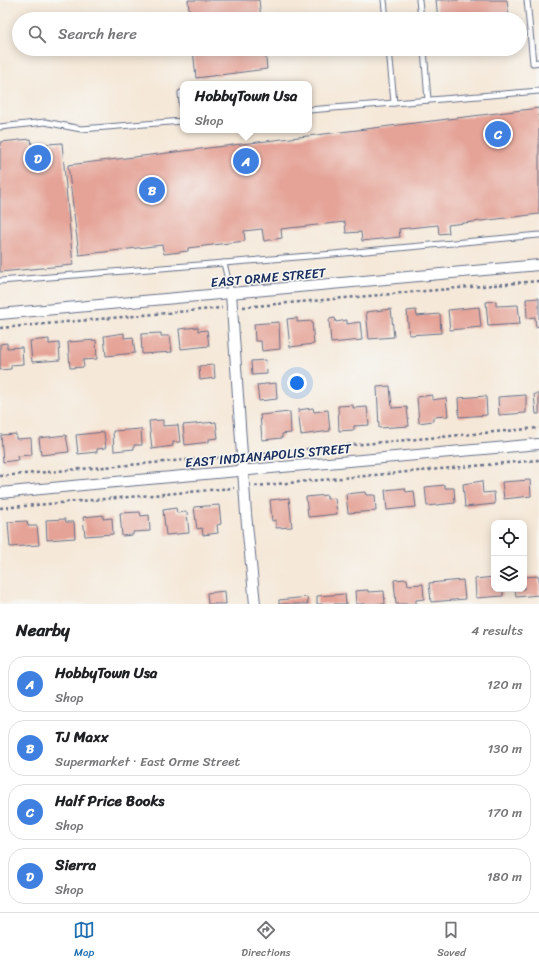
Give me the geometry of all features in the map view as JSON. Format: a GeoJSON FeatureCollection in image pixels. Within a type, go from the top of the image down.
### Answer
{"type":"FeatureCollection","features":[{"type":"Feature","properties":{"kind":"street","name":"EAST ORME STREET"},"geometry":{"type":"LineString","coordinates":[[0,314],[539,265]]}},
{"type":"Feature","properties":{"kind":"street"},"geometry":{"type":"LineString","coordinates":[[231,293],[244,487],[255,604]]}},
{"type":"Feature","properties":{"kind":"street","name":"EAST INDIANAPOLIS STREET"},"geometry":{"type":"LineString","coordinates":[[0,493],[539,444]]}},
{"type":"Feature","properties":{"kind":"lane"},"geometry":{"type":"LineString","coordinates":[[384,0],[385,12]]}},
{"type":"Feature","properties":{"kind":"lane"},"geometry":{"type":"LineString","coordinates":[[419,0],[420,12]]}},
{"type":"Feature","properties":{"kind":"lane"},"geometry":{"type":"LineString","coordinates":[[527,0],[533,63],[539,62]]}},
{"type":"Feature","properties":{"kind":"lane"},"geometry":{"type":"LineString","coordinates":[[390,56],[394,103]]}},
{"type":"Feature","properties":{"kind":"lane"},"geometry":{"type":"LineString","coordinates":[[425,56],[428,100]]}},
{"type":"Feature","properties":{"kind":"lane"},"geometry":{"type":"LineString","coordinates":[[312,110],[539,91]]}},
{"type":"Feature","properties":{"kind":"lane"},"geometry":{"type":"LineString","coordinates":[[0,127],[45,122],[81,129],[180,122]]}},
{"type":"Feature","properties":{"kind":"lane"},"geometry":{"type":"LineString","coordinates":[[0,281],[539,236]]}},
{"type":"Feature","properties":{"kind":"lane"},"geometry":{"type":"LineString","coordinates":[[224,263],[231,293]]}},
{"type":"Feature","properties":{"kind":"path"},"geometry":{"type":"LineString","coordinates":[[0,328],[539,281]]}},
{"type":"Feature","properties":{"kind":"path"},"geometry":{"type":"LineString","coordinates":[[0,476],[539,428]]}},
{"type":"Feature","properties":{"kind":"path"},"geometry":{"type":"LineString","coordinates":[[0,508],[539,460]]}},
{"type":"Feature","properties":{"kind":"building"},"geometry":{"type":"Polygon","coordinates":[[[188,0],[259,0],[260,12],[189,12],[188,0]]]}},
{"type":"Feature","properties":{"kind":"building"},"geometry":{"type":"Polygon","coordinates":[[[436,0],[507,0],[508,12],[437,12],[436,0]]]}},
{"type":"Feature","properties":{"kind":"building"},"geometry":{"type":"Polygon","coordinates":[[[194,56],[266,56],[267,69],[196,78],[194,56]]]}},
{"type":"Feature","properties":{"kind":"building"},"geometry":{"type":"Polygon","coordinates":[[[539,108],[539,214],[448,225],[449,233],[439,234],[438,225],[399,229],[400,237],[362,241],[361,232],[346,233],[345,222],[281,229],[282,238],[264,241],[262,229],[244,231],[245,241],[188,248],[188,251],[164,254],[162,245],[79,255],[68,165],[539,108]]]}},
{"type":"Feature","properties":{"kind":"building"},"geometry":{"type":"Polygon","coordinates":[[[31,139],[32,145],[62,143],[73,265],[0,272],[0,142],[31,139]]]}},
{"type":"Feature","properties":{"kind":"building"},"geometry":{"type":"Polygon","coordinates":[[[539,298],[539,326],[536,327],[535,317],[527,318],[526,299],[539,298]]]}},
{"type":"Feature","properties":{"kind":"building"},"geometry":{"type":"Polygon","coordinates":[[[496,301],[496,306],[518,305],[520,324],[488,326],[486,302],[496,301]]]}},
{"type":"Feature","properties":{"kind":"building"},"geometry":{"type":"Polygon","coordinates":[[[479,307],[481,327],[450,330],[448,310],[479,307]]]}},
{"type":"Feature","properties":{"kind":"building"},"geometry":{"type":"Polygon","coordinates":[[[391,309],[394,337],[369,339],[366,312],[391,309]]]}},
{"type":"Feature","properties":{"kind":"building"},"geometry":{"type":"Polygon","coordinates":[[[416,310],[417,316],[440,314],[441,333],[409,335],[407,311],[416,310]]]}},
{"type":"Feature","properties":{"kind":"building"},"geometry":{"type":"Polygon","coordinates":[[[297,318],[297,322],[312,321],[314,344],[290,347],[287,319],[297,318]]]}},
{"type":"Feature","properties":{"kind":"building"},"geometry":{"type":"Polygon","coordinates":[[[335,318],[336,322],[347,320],[347,324],[360,322],[362,340],[331,343],[329,319],[335,318]]]}},
{"type":"Feature","properties":{"kind":"building"},"geometry":{"type":"Polygon","coordinates":[[[279,322],[280,349],[262,351],[261,341],[255,341],[254,324],[279,322]]]}},
{"type":"Feature","properties":{"kind":"building"},"geometry":{"type":"Polygon","coordinates":[[[198,327],[198,331],[207,330],[209,346],[181,349],[179,329],[198,327]]]}},
{"type":"Feature","properties":{"kind":"building"},"geometry":{"type":"Polygon","coordinates":[[[124,333],[124,338],[133,337],[135,353],[106,356],[104,336],[124,333]]]}},
{"type":"Feature","properties":{"kind":"building"},"geometry":{"type":"Polygon","coordinates":[[[161,333],[161,336],[170,336],[172,352],[142,354],[141,334],[161,333]]]}},
{"type":"Feature","properties":{"kind":"building"},"geometry":{"type":"Polygon","coordinates":[[[49,339],[49,344],[59,343],[60,360],[32,362],[30,341],[49,339]]]}},
{"type":"Feature","properties":{"kind":"building"},"geometry":{"type":"Polygon","coordinates":[[[96,340],[97,359],[83,360],[84,367],[70,368],[68,342],[96,340]]]}},
{"type":"Feature","properties":{"kind":"building"},"geometry":{"type":"Polygon","coordinates":[[[7,343],[7,348],[22,347],[23,364],[11,365],[11,369],[0,370],[0,344],[7,343]]]}},
{"type":"Feature","properties":{"kind":"building"},"geometry":{"type":"Polygon","coordinates":[[[266,360],[267,374],[252,375],[251,361],[266,360]]]}},
{"type":"Feature","properties":{"kind":"building"},"geometry":{"type":"Polygon","coordinates":[[[214,365],[215,378],[200,380],[199,366],[214,365]]]}},
{"type":"Feature","properties":{"kind":"building"},"geometry":{"type":"Polygon","coordinates":[[[276,383],[277,399],[259,401],[257,385],[276,383]]]}},
{"type":"Feature","properties":{"kind":"building"},"geometry":{"type":"Polygon","coordinates":[[[390,386],[392,408],[407,407],[409,426],[379,428],[377,387],[390,386]]]}},
{"type":"Feature","properties":{"kind":"building"},"geometry":{"type":"Polygon","coordinates":[[[534,394],[539,394],[539,414],[536,414],[534,394]]]}},
{"type":"Feature","properties":{"kind":"building"},"geometry":{"type":"Polygon","coordinates":[[[432,395],[432,400],[446,398],[448,416],[433,417],[433,421],[419,423],[417,397],[432,395]]]}},
{"type":"Feature","properties":{"kind":"building"},"geometry":{"type":"Polygon","coordinates":[[[526,395],[526,413],[499,415],[498,397],[526,395]]]}},
{"type":"Feature","properties":{"kind":"building"},"geometry":{"type":"Polygon","coordinates":[[[486,396],[487,415],[459,417],[458,398],[486,396]]]}},
{"type":"Feature","properties":{"kind":"building"},"geometry":{"type":"Polygon","coordinates":[[[353,405],[353,408],[367,407],[369,425],[354,426],[354,430],[339,431],[338,406],[353,405]]]}},
{"type":"Feature","properties":{"kind":"building"},"geometry":{"type":"Polygon","coordinates":[[[313,408],[314,412],[328,410],[330,431],[301,435],[298,410],[313,408]]]}},
{"type":"Feature","properties":{"kind":"building"},"geometry":{"type":"Polygon","coordinates":[[[290,412],[291,433],[282,434],[282,438],[262,440],[260,415],[290,412]]]}},
{"type":"Feature","properties":{"kind":"building"},"geometry":{"type":"Polygon","coordinates":[[[163,420],[163,426],[178,425],[180,442],[173,442],[173,446],[152,449],[149,421],[163,420]]]}},
{"type":"Feature","properties":{"kind":"building"},"geometry":{"type":"Polygon","coordinates":[[[216,422],[218,438],[209,439],[209,442],[185,445],[183,425],[216,422]]]}},
{"type":"Feature","properties":{"kind":"building"},"geometry":{"type":"Polygon","coordinates":[[[141,429],[142,445],[134,445],[134,449],[114,451],[113,431],[141,429]]]}},
{"type":"Feature","properties":{"kind":"building"},"geometry":{"type":"Polygon","coordinates":[[[104,432],[106,448],[97,449],[97,452],[78,454],[76,435],[104,432]]]}},
{"type":"Feature","properties":{"kind":"building"},"geometry":{"type":"Polygon","coordinates":[[[16,434],[16,439],[31,438],[32,455],[17,456],[18,460],[3,462],[1,435],[16,434]]]}},
{"type":"Feature","properties":{"kind":"building"},"geometry":{"type":"Polygon","coordinates":[[[66,435],[69,452],[41,455],[39,438],[66,435]]]}},
{"type":"Feature","properties":{"kind":"building"},"geometry":{"type":"Polygon","coordinates":[[[530,480],[531,496],[504,499],[502,482],[530,480]]]}},
{"type":"Feature","properties":{"kind":"building"},"geometry":{"type":"Polygon","coordinates":[[[482,481],[483,493],[494,492],[495,504],[465,507],[463,484],[482,481]]]}},
{"type":"Feature","properties":{"kind":"building"},"geometry":{"type":"Polygon","coordinates":[[[445,485],[445,488],[454,488],[455,503],[427,506],[425,487],[445,485]]]}},
{"type":"Feature","properties":{"kind":"building"},"geometry":{"type":"Polygon","coordinates":[[[405,488],[406,492],[414,491],[416,507],[387,510],[385,490],[405,488]]]}},
{"type":"Feature","properties":{"kind":"building"},"geometry":{"type":"Polygon","coordinates":[[[365,492],[366,495],[375,495],[376,511],[348,513],[346,494],[365,492]]]}},
{"type":"Feature","properties":{"kind":"building"},"geometry":{"type":"Polygon","coordinates":[[[327,495],[327,499],[335,498],[337,514],[308,517],[306,497],[327,495]]]}},
{"type":"Feature","properties":{"kind":"building"},"geometry":{"type":"Polygon","coordinates":[[[289,498],[292,527],[276,528],[276,520],[272,521],[270,500],[289,498]]]}},
{"type":"Feature","properties":{"kind":"building"},"geometry":{"type":"Polygon","coordinates":[[[219,505],[221,524],[217,525],[218,533],[203,535],[202,528],[197,529],[194,507],[219,505]]]}},
{"type":"Feature","properties":{"kind":"building"},"geometry":{"type":"Polygon","coordinates":[[[176,508],[177,513],[187,512],[189,533],[166,535],[163,510],[176,508]]]}},
{"type":"Feature","properties":{"kind":"building"},"geometry":{"type":"Polygon","coordinates":[[[140,512],[141,516],[149,515],[150,531],[133,532],[133,535],[122,536],[120,513],[140,512]]]}},
{"type":"Feature","properties":{"kind":"building"},"geometry":{"type":"Polygon","coordinates":[[[103,515],[103,519],[112,518],[113,534],[85,536],[83,517],[103,515]]]}},
{"type":"Feature","properties":{"kind":"building"},"geometry":{"type":"Polygon","coordinates":[[[65,519],[66,522],[74,522],[75,538],[47,540],[46,520],[65,519]]]}},
{"type":"Feature","properties":{"kind":"building"},"geometry":{"type":"Polygon","coordinates":[[[27,521],[28,526],[37,526],[39,545],[10,547],[8,522],[27,521]]]}},
{"type":"Feature","properties":{"kind":"building"},"geometry":{"type":"Polygon","coordinates":[[[539,576],[539,595],[516,597],[515,592],[527,592],[527,577],[539,576]]]}},
{"type":"Feature","properties":{"kind":"building"},"geometry":{"type":"Polygon","coordinates":[[[491,577],[491,592],[503,592],[503,596],[476,598],[475,579],[491,577]]]}},
{"type":"Feature","properties":{"kind":"building"},"geometry":{"type":"Polygon","coordinates":[[[407,579],[408,585],[423,584],[424,599],[416,600],[416,604],[396,604],[394,580],[407,579]]]}},
{"type":"Feature","properties":{"kind":"building"},"geometry":{"type":"Polygon","coordinates":[[[463,580],[465,599],[431,602],[429,583],[463,580]]]}},
{"type":"Feature","properties":{"kind":"building"},"geometry":{"type":"Polygon","coordinates":[[[368,590],[368,592],[384,591],[385,604],[356,604],[355,591],[368,590]]]}},
{"type":"Feature","properties":{"kind":"building"},"geometry":{"type":"Polygon","coordinates":[[[225,591],[226,604],[208,604],[207,593],[225,591]]]}},
{"type":"Feature","properties":{"kind":"building"},"geometry":{"type":"Polygon","coordinates":[[[345,594],[346,604],[317,604],[317,596],[345,594]]]}},
{"type":"Feature","properties":{"kind":"building"},"geometry":{"type":"Polygon","coordinates":[[[307,597],[308,604],[279,604],[279,600],[307,597]]]}},
{"type":"Feature","properties":{"kind":"place","name":"Half Price Books"},"geometry":{"type":"Point","coordinates":[498,134]}},
{"type":"Feature","properties":{"kind":"place","name":"Sierra"},"geometry":{"type":"Point","coordinates":[38,158]}},
{"type":"Feature","properties":{"kind":"place","name":"HobbyTown Usa"},"geometry":{"type":"Point","coordinates":[246,161]}},
{"type":"Feature","properties":{"kind":"place","name":"TJ Maxx"},"geometry":{"type":"Point","coordinates":[152,190]}}]}
